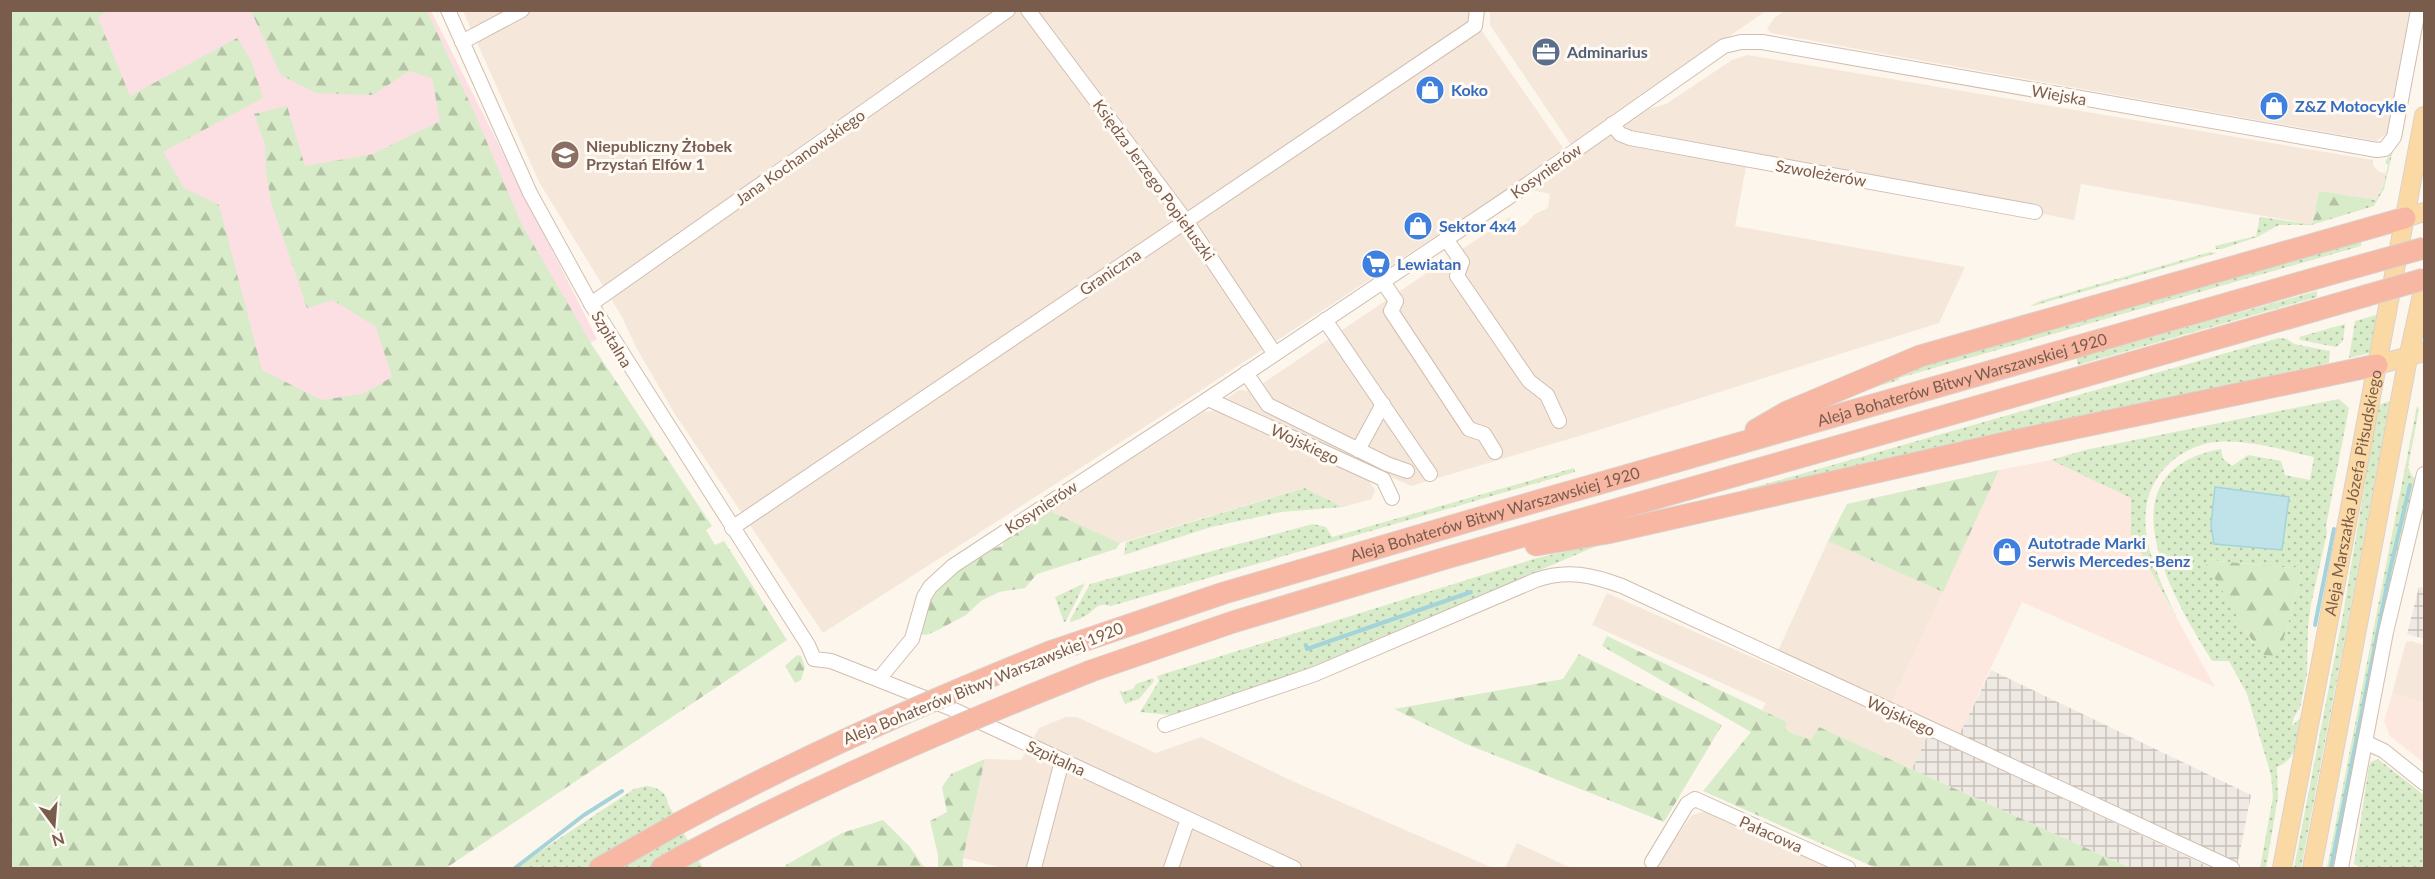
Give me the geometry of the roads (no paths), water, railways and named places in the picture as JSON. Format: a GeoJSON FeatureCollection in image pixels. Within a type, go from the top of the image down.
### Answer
{"type":"FeatureCollection","features":[{"type":"Feature","properties":{"kind":"highway"},"geometry":{"type":"LineString","coordinates":[[1730,446],[1787,412],[1920,356],[2415,215]]}},
{"type":"Feature","properties":{"kind":"highway","name":"Aleja Bohaterów Bitwy Warszawskiej 1920"},"geometry":{"type":"LineString","coordinates":[[600,868],[774,772],[859,732],[1050,652],[1224,593],[2424,248]]}},
{"type":"Feature","properties":{"kind":"highway","name":"Aleja Bohaterów Bitwy Warszawskiej 1920"},"geometry":{"type":"LineString","coordinates":[[662,868],[746,823],[930,736],[1091,671],[1233,622],[1446,558],[2424,279]]}},
{"type":"Feature","properties":{"kind":"highway"},"geometry":{"type":"LineString","coordinates":[[1446,558],[1607,533],[2006,442],[2377,365]]}},
{"type":"Feature","properties":{"kind":"main road","name":"Aleja Marszałka Józefa Piłsudskiego"},"geometry":{"type":"LineString","coordinates":[[2282,868],[2377,365],[2415,215],[2424,116]]}},
{"type":"Feature","properties":{"kind":"main road","name":"Aleja Marszałka Józefa Piłsudskiego"},"geometry":{"type":"LineString","coordinates":[[2312,868],[2416,355],[2424,286]]}},
{"type":"Feature","properties":{"kind":"main road"},"geometry":{"type":"LineString","coordinates":[[2377,365],[2416,355]]}},
{"type":"Feature","properties":{"kind":"street","name":"Szpitalna"},"geometry":{"type":"LineString","coordinates":[[448,10],[530,193],[591,304],[812,654],[950,708],[1294,868]]}},
{"type":"Feature","properties":{"kind":"street"},"geometry":{"type":"LineString","coordinates":[[462,42],[522,10]]}},
{"type":"Feature","properties":{"kind":"street","name":"Jana Kochanowskiego"},"geometry":{"type":"LineString","coordinates":[[591,304],[1008,10]]}},
{"type":"Feature","properties":{"kind":"street","name":"Księdza Jerzego Popiełuszki"},"geometry":{"type":"LineString","coordinates":[[1028,10],[1186,221],[1275,354]]}},
{"type":"Feature","properties":{"kind":"street","name":"Graniczna"},"geometry":{"type":"LineString","coordinates":[[732,528],[1475,26],[1477,10]]}},
{"type":"Feature","properties":{"kind":"street","name":"Wiejska"},"geometry":{"type":"LineString","coordinates":[[1724,46],[1741,42],[1762,42],[2369,149],[2385,148],[2394,137],[2418,10]]}},
{"type":"Feature","properties":{"kind":"street","name":"Kosynierów"},"geometry":{"type":"LineString","coordinates":[[879,679],[912,639],[924,597],[941,575],[1383,282],[1554,166],[1724,46]]}},
{"type":"Feature","properties":{"kind":"street","name":"Szwoleżerów"},"geometry":{"type":"LineString","coordinates":[[1612,124],[1620,134],[1630,138],[2035,212]]}},
{"type":"Feature","properties":{"kind":"street"},"geometry":{"type":"LineString","coordinates":[[1446,239],[1462,262],[1457,276],[1529,381],[1546,395],[1559,421]]}},
{"type":"Feature","properties":{"kind":"street"},"geometry":{"type":"LineString","coordinates":[[1383,282],[1396,300],[1391,311],[1469,429],[1484,434],[1495,452]]}},
{"type":"Feature","properties":{"kind":"street"},"geometry":{"type":"LineString","coordinates":[[1325,320],[1430,474]]}},
{"type":"Feature","properties":{"kind":"street"},"geometry":{"type":"LineString","coordinates":[[1245,374],[1268,405],[1387,464],[1407,471]]}},
{"type":"Feature","properties":{"kind":"street","name":"Wojskiego"},"geometry":{"type":"LineString","coordinates":[[1208,399],[1383,479],[1392,498]]}},
{"type":"Feature","properties":{"kind":"street"},"geometry":{"type":"LineString","coordinates":[[1358,450],[1383,404]]}},
{"type":"Feature","properties":{"kind":"street"},"geometry":{"type":"LineString","coordinates":[[2341,868],[2386,632],[2424,474]]}},
{"type":"Feature","properties":{"kind":"street","name":"Wojskiego"},"geometry":{"type":"LineString","coordinates":[[1165,725],[1315,674],[1536,580],[1568,573],[1597,577],[1622,586],[2232,868]]}},
{"type":"Feature","properties":{"kind":"street"},"geometry":{"type":"LineString","coordinates":[[2365,742],[2384,751],[2424,783]]}},
{"type":"Feature","properties":{"kind":"street"},"geometry":{"type":"LineString","coordinates":[[1034,868],[1062,761]]}},
{"type":"Feature","properties":{"kind":"street","name":"Pałacowa"},"geometry":{"type":"LineString","coordinates":[[1652,862],[1687,804],[1695,799],[1848,868]]}},
{"type":"Feature","properties":{"kind":"street"},"geometry":{"type":"LineString","coordinates":[[1171,868],[1188,819]]}},
{"type":"Feature","properties":{"kind":"water"},"geometry":{"type":"Polygon","coordinates":[[[2215,487],[2289,497],[2282,550],[2214,544],[2211,525],[2215,487]]]}},
{"type":"Feature","properties":{"kind":"waterway"},"geometry":{"type":"LineString","coordinates":[[2331,868],[2390,570],[2410,485]]}},
{"type":"Feature","properties":{"kind":"waterway"},"geometry":{"type":"LineString","coordinates":[[2315,625],[2334,529]]}},
{"type":"Feature","properties":{"kind":"waterway"},"geometry":{"type":"LineString","coordinates":[[1306,645],[1307,649],[1471,592]]}},
{"type":"Feature","properties":{"kind":"waterway"},"geometry":{"type":"LineString","coordinates":[[515,868],[584,815],[622,791]]}},
{"type":"Feature","properties":{"kind":"place","name":"Adminarius"},"geometry":{"type":"Point","coordinates":[1546,52]}},
{"type":"Feature","properties":{"kind":"place","name":"Koko"},"geometry":{"type":"Point","coordinates":[1430,90]}},
{"type":"Feature","properties":{"kind":"place","name":"Z&Z Motocykle"},"geometry":{"type":"Point","coordinates":[2274,106]}},
{"type":"Feature","properties":{"kind":"place","name":"Niepubliczny Żłobek Przystań Elfów 1"},"geometry":{"type":"Point","coordinates":[565,155]}},
{"type":"Feature","properties":{"kind":"place","name":"Sektor 4x4"},"geometry":{"type":"Point","coordinates":[1418,226]}},
{"type":"Feature","properties":{"kind":"place","name":"Lewiatan"},"geometry":{"type":"Point","coordinates":[1376,264]}},
{"type":"Feature","properties":{"kind":"place","name":"Autotrade Marki Serwis Mercedes-Benz"},"geometry":{"type":"Point","coordinates":[2007,552]}}]}
